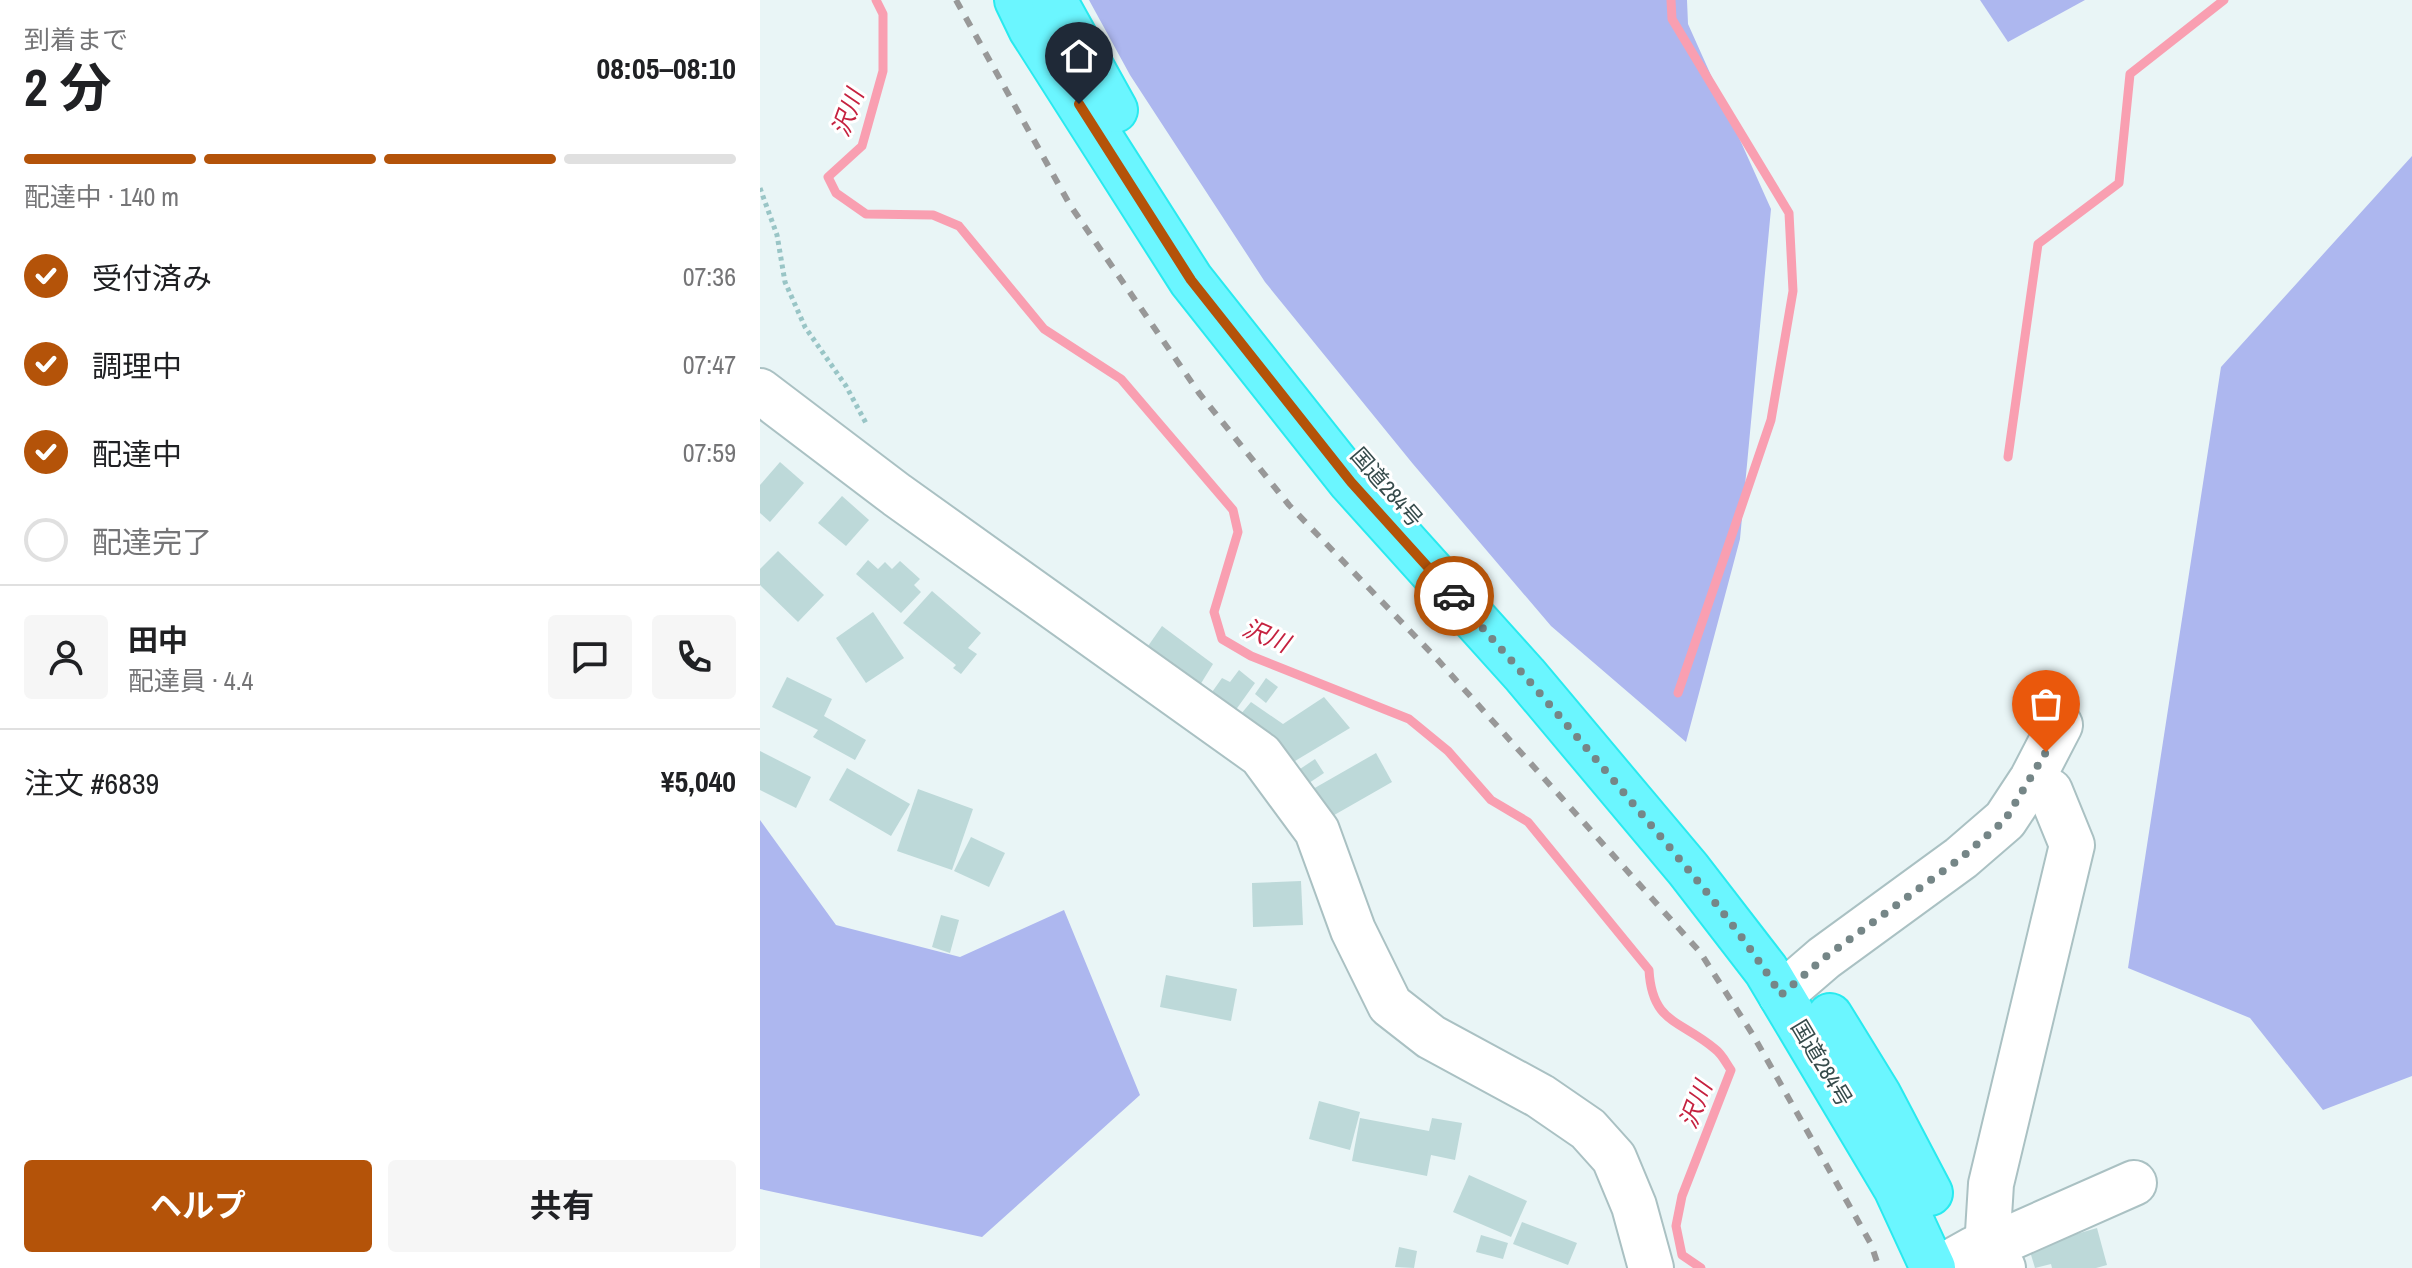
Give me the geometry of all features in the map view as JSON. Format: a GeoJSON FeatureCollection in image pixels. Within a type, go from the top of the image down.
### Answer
{"type":"FeatureCollection","features":[{"type":"Feature","properties":{"kind":"highway","name":"国道284号"},"geometry":{"type":"LineString","coordinates":[[1017,0],[1031,29],[1191,280],[1351,482],[1525,675],[1678,856],[1766,970],[1792,985]]}},
{"type":"Feature","properties":{"kind":"highway","name":"国道284号"},"geometry":{"type":"LineString","coordinates":[[1054,0],[1137,149],[1224,283],[1272,347],[1373,473],[1603,726],[1792,985],[1878,1094],[1915,1160],[1964,1263]]}},
{"type":"Feature","properties":{"kind":"street"},"geometry":{"type":"LineString","coordinates":[[760,391],[897,495],[1261,755],[1317,831],[1353,930],[1390,1005],[1431,1037],[1540,1096],[1588,1129],[1614,1158],[1634,1206],[1651,1268]]}},
{"type":"Feature","properties":{"kind":"street"},"geometry":{"type":"LineString","coordinates":[[1792,985],[1961,858],[2005,820],[2032,779],[2060,725]]}},
{"type":"Feature","properties":{"kind":"street"},"geometry":{"type":"LineString","coordinates":[[1964,1263],[1991,1184],[2072,845],[2050,791]]}},
{"type":"Feature","properties":{"kind":"street"},"geometry":{"type":"LineString","coordinates":[[1964,1263],[2134,1183]]}},
{"type":"Feature","properties":{"kind":"path"},"geometry":{"type":"LineString","coordinates":[[760,188],[777,235],[785,282],[805,327],[846,386],[873,438]]}},
{"type":"Feature","properties":{"kind":"shaded area"},"geometry":{"type":"Polygon","coordinates":[[[1089,0],[1687,0],[1688,24],[1771,209],[1740,539],[1686,742],[1551,626],[1413,464],[1265,282],[1130,75],[1089,0]]]}},
{"type":"Feature","properties":{"kind":"shaded area"},"geometry":{"type":"Polygon","coordinates":[[[1980,0],[2085,0],[2008,42],[1980,0]]]}},
{"type":"Feature","properties":{"kind":"shaded area"},"geometry":{"type":"Polygon","coordinates":[[[2412,156],[2412,1076],[2323,1110],[2250,1018],[2128,968],[2221,367],[2412,156]]]}},
{"type":"Feature","properties":{"kind":"shaded area"},"geometry":{"type":"Polygon","coordinates":[[[760,820],[836,925],[960,957],[1064,910],[1140,1095],[982,1237],[760,1189],[760,820]]]}},
{"type":"Feature","properties":{"kind":"building"},"geometry":{"type":"Polygon","coordinates":[[[780,462],[804,483],[770,522],[760,513],[760,485],[780,462]]]}},
{"type":"Feature","properties":{"kind":"building"},"geometry":{"type":"Polygon","coordinates":[[[842,496],[869,520],[846,546],[818,523],[842,496]]]}},
{"type":"Feature","properties":{"kind":"building"},"geometry":{"type":"Polygon","coordinates":[[[778,551],[824,595],[798,622],[760,585],[760,569],[778,551]]]}},
{"type":"Feature","properties":{"kind":"building"},"geometry":{"type":"Polygon","coordinates":[[[868,560],[878,569],[885,562],[892,569],[900,561],[920,579],[914,585],[921,592],[901,613],[856,574],[868,560]]]}},
{"type":"Feature","properties":{"kind":"building"},"geometry":{"type":"Polygon","coordinates":[[[932,591],[981,633],[968,648],[977,654],[961,674],[953,668],[956,665],[903,623],[932,591]]]}},
{"type":"Feature","properties":{"kind":"building"},"geometry":{"type":"Polygon","coordinates":[[[873,612],[904,658],[866,683],[836,638],[873,612]]]}},
{"type":"Feature","properties":{"kind":"building"},"geometry":{"type":"Polygon","coordinates":[[[1162,626],[1213,664],[1200,685],[1146,649],[1162,626]]]}},
{"type":"Feature","properties":{"kind":"building"},"geometry":{"type":"Polygon","coordinates":[[[1239,670],[1255,683],[1235,711],[1210,695],[1222,678],[1230,682],[1239,670]]]}},
{"type":"Feature","properties":{"kind":"building"},"geometry":{"type":"Polygon","coordinates":[[[787,677],[832,699],[824,716],[866,740],[855,760],[813,737],[818,730],[772,707],[787,677]]]}},
{"type":"Feature","properties":{"kind":"building"},"geometry":{"type":"Polygon","coordinates":[[[1266,678],[1278,687],[1266,703],[1255,694],[1266,678]]]}},
{"type":"Feature","properties":{"kind":"building"},"geometry":{"type":"Polygon","coordinates":[[[1324,697],[1350,728],[1295,761],[1235,721],[1251,702],[1283,724],[1324,697]]]}},
{"type":"Feature","properties":{"kind":"building"},"geometry":{"type":"Polygon","coordinates":[[[760,751],[811,777],[796,808],[760,790],[760,751]]]}},
{"type":"Feature","properties":{"kind":"building"},"geometry":{"type":"Polygon","coordinates":[[[1376,753],[1392,782],[1329,818],[1313,789],[1376,753]]]}},
{"type":"Feature","properties":{"kind":"building"},"geometry":{"type":"Polygon","coordinates":[[[1315,759],[1324,773],[1309,783],[1300,769],[1315,759]]]}},
{"type":"Feature","properties":{"kind":"building"},"geometry":{"type":"Polygon","coordinates":[[[847,768],[910,804],[891,836],[829,800],[847,768]]]}},
{"type":"Feature","properties":{"kind":"building"},"geometry":{"type":"Polygon","coordinates":[[[918,789],[973,809],[952,870],[897,851],[918,789]]]}},
{"type":"Feature","properties":{"kind":"building"},"geometry":{"type":"Polygon","coordinates":[[[971,837],[1005,853],[989,887],[954,871],[971,837]]]}},
{"type":"Feature","properties":{"kind":"building"},"geometry":{"type":"Polygon","coordinates":[[[1301,881],[1303,925],[1253,927],[1252,883],[1301,881]]]}},
{"type":"Feature","properties":{"kind":"building"},"geometry":{"type":"Polygon","coordinates":[[[941,915],[959,920],[950,953],[932,947],[941,915]]]}},
{"type":"Feature","properties":{"kind":"building"},"geometry":{"type":"Polygon","coordinates":[[[1166,975],[1237,989],[1231,1021],[1160,1007],[1166,975]]]}},
{"type":"Feature","properties":{"kind":"building"},"geometry":{"type":"Polygon","coordinates":[[[1319,1101],[1360,1112],[1350,1150],[1309,1139],[1319,1101]]]}},
{"type":"Feature","properties":{"kind":"building"},"geometry":{"type":"Polygon","coordinates":[[[1360,1118],[1429,1131],[1432,1118],[1462,1123],[1455,1160],[1431,1155],[1427,1176],[1352,1161],[1360,1118]]]}},
{"type":"Feature","properties":{"kind":"building"},"geometry":{"type":"Polygon","coordinates":[[[1469,1175],[1527,1201],[1511,1237],[1453,1212],[1469,1175]]]}},
{"type":"Feature","properties":{"kind":"building"},"geometry":{"type":"Polygon","coordinates":[[[1522,1222],[1577,1243],[1568,1265],[1513,1244],[1522,1222]]]}},
{"type":"Feature","properties":{"kind":"building"},"geometry":{"type":"Polygon","coordinates":[[[2097,1228],[2107,1265],[2052,1268],[2051,1264],[2035,1268],[2029,1248],[2097,1228]]]}},
{"type":"Feature","properties":{"kind":"building"},"geometry":{"type":"Polygon","coordinates":[[[1481,1235],[1508,1243],[1503,1259],[1476,1252],[1481,1235]]]}},
{"type":"Feature","properties":{"kind":"building"},"geometry":{"type":"Polygon","coordinates":[[[1399,1247],[1417,1251],[1414,1268],[1395,1267],[1399,1247]]]}},
{"type":"Feature","properties":{"kind":"waterway","name":"沢川"},"geometry":{"type":"LineString","coordinates":[[876,0],[883,14],[883,71],[862,146],[828,177],[836,193],[866,214],[933,215],[959,226],[1044,329],[1121,379],[1233,510],[1238,532],[1214,612],[1222,639],[1251,656],[1409,719],[1448,751],[1491,800],[1528,822],[1649,970],[1651,988],[1662,1011],[1720,1053],[1731,1070],[1682,1196],[1676,1226],[1682,1255],[1701,1268]]}},
{"type":"Feature","properties":{"kind":"waterway"},"geometry":{"type":"LineString","coordinates":[[1671,0],[1672,19],[1789,213],[1793,291],[1771,420],[1678,693]]}},
{"type":"Feature","properties":{"kind":"waterway"},"geometry":{"type":"LineString","coordinates":[[2008,457],[2038,244],[2119,183],[2130,74],[2224,0]]}},
{"type":"Feature","properties":{"kind":"railway"},"geometry":{"type":"LineString","coordinates":[[956,0],[1070,205],[1199,393],[1289,505],[1437,659],[1700,952],[1753,1035],[1871,1244],[1879,1268]]}},
{"type":"Feature","properties":{"kind":"way so far"},"geometry":{"type":"LineString","coordinates":[[1454,596],[1525,675],[1688,869],[1766,970],[1781,995],[1824,958],[1961,858],[2005,820],[2046,752]]}},
{"type":"Feature","properties":{"kind":"route"},"geometry":{"type":"LineString","coordinates":[[1079,104],[1191,280],[1351,482],[1454,596]]}}]}
